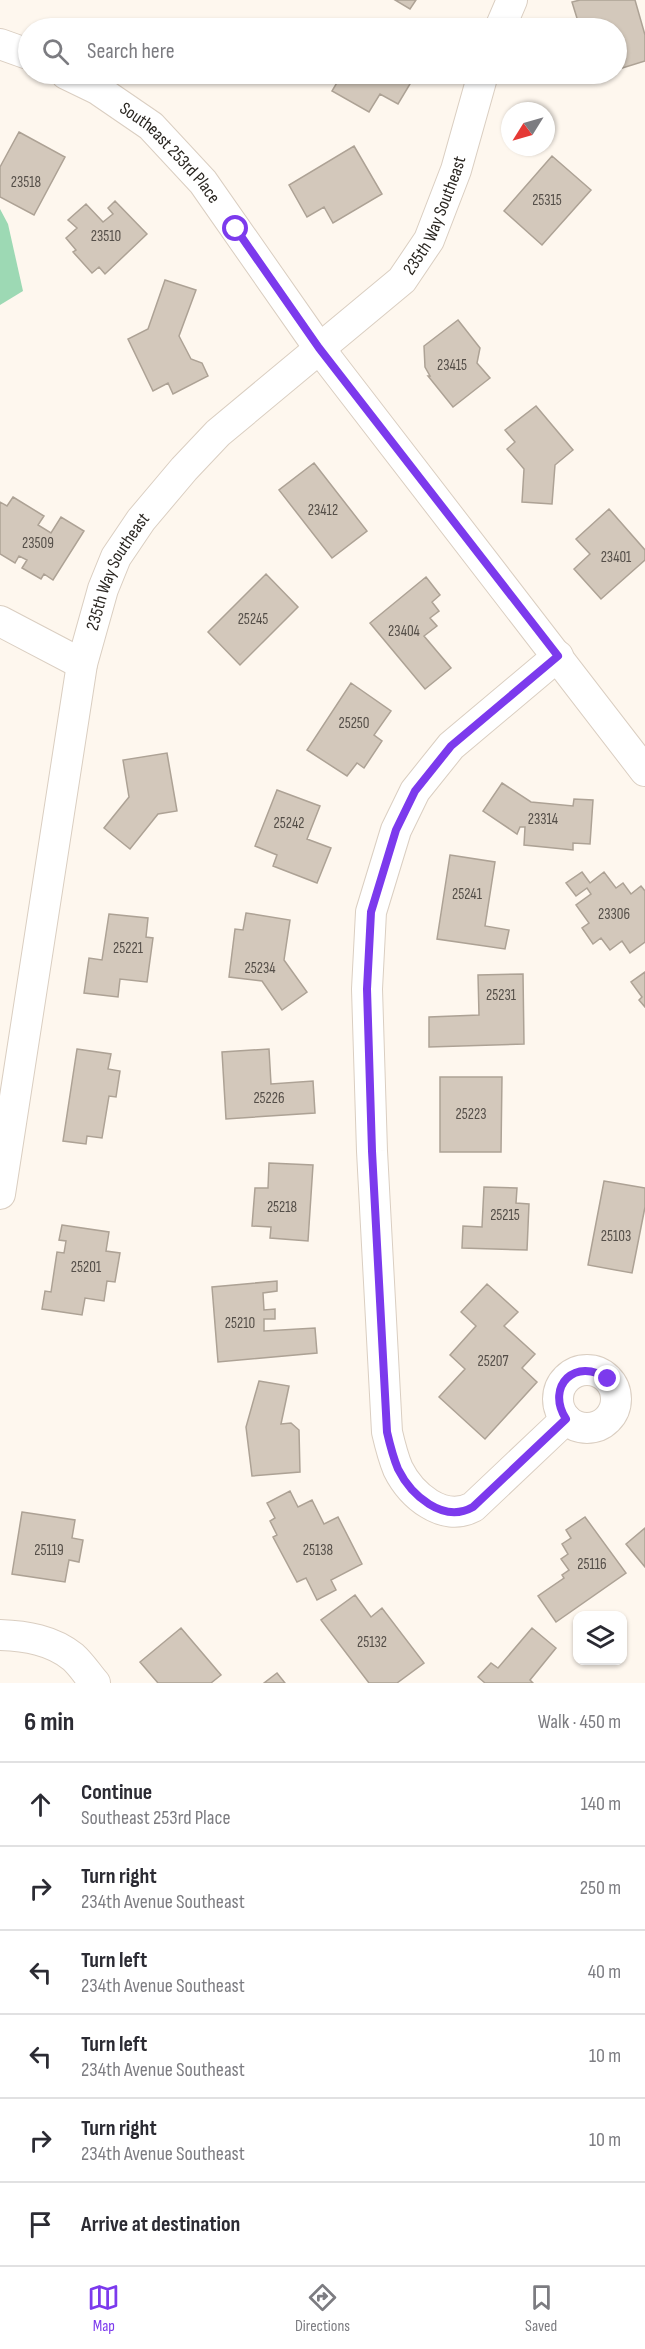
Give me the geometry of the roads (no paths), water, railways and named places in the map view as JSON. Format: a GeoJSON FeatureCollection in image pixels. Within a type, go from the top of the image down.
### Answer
{"type":"FeatureCollection","features":[{"type":"Feature","properties":{"kind":"street"},"geometry":{"type":"LineString","coordinates":[[504,18],[512,0]]}},
{"type":"Feature","properties":{"kind":"street"},"geometry":{"type":"LineString","coordinates":[[0,44],[18,50]]}},
{"type":"Feature","properties":{"kind":"street","name":"Southeast 253rd Place"},"geometry":{"type":"LineString","coordinates":[[87,84],[151,126],[202,182],[319,348],[645,771]]}},
{"type":"Feature","properties":{"kind":"street","name":"235th Way Southeast"},"geometry":{"type":"LineString","coordinates":[[0,1194],[81,664],[103,589],[116,557],[141,520],[218,433],[402,280],[429,240],[456,170],[480,84]]}},
{"type":"Feature","properties":{"kind":"street"},"geometry":{"type":"LineString","coordinates":[[0,621],[81,664]]}},
{"type":"Feature","properties":{"kind":"street"},"geometry":{"type":"LineString","coordinates":[[558,656],[451,746],[415,791],[396,830],[371,912],[367,989],[372,1151],[387,1432],[391,1452],[399,1470],[409,1486],[439,1510],[464,1512],[473,1507],[566,1419]]}},
{"type":"Feature","properties":{"kind":"street"},"geometry":{"type":"LineString","coordinates":[[0,1635],[21,1636],[48,1642],[73,1657],[94,1683]]}}]}
